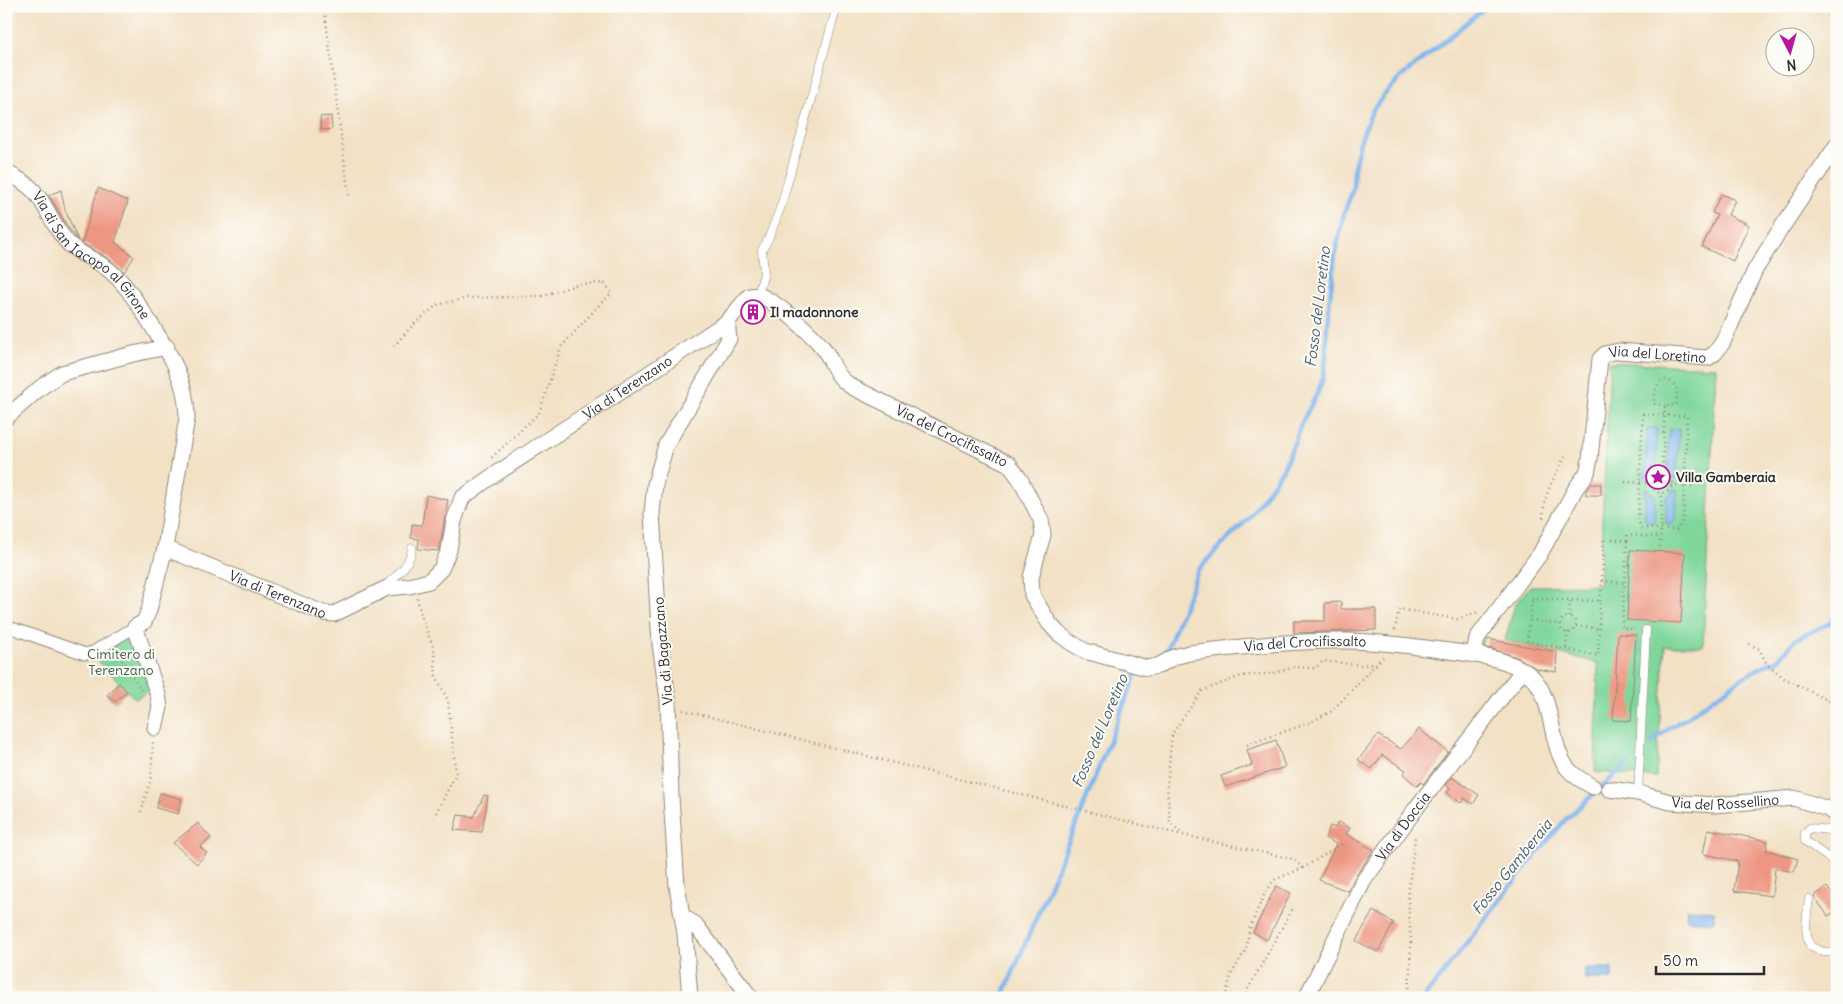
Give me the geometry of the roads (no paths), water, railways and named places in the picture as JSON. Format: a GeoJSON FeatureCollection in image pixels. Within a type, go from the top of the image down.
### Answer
{"type":"FeatureCollection","features":[{"type":"Feature","properties":{"kind":"street","name":"Via del Loretino"},"geometry":{"type":"LineString","coordinates":[[1474,655],[1477,638],[1540,554],[1576,488],[1587,473],[1600,359],[1606,354],[1619,351],[1708,358],[1715,353],[1723,342],[1755,270],[1778,232],[1837,145]]}},
{"type":"Feature","properties":{"kind":"street","name":"Via di San Iacopo al Girone"},"geometry":{"type":"LineString","coordinates":[[6,173],[33,188],[69,244],[109,270],[132,294],[167,347]]}},
{"type":"Feature","properties":{"kind":"street"},"geometry":{"type":"LineString","coordinates":[[727,322],[749,296],[758,295]]}},
{"type":"Feature","properties":{"kind":"street","name":"Via del Crocifissalto"},"geometry":{"type":"LineString","coordinates":[[758,295],[799,323],[823,348],[841,380],[852,388],[1009,464],[1020,479],[1041,520],[1043,535],[1031,577],[1032,595],[1054,628],[1078,647],[1147,668],[1158,666],[1174,657],[1189,653],[1304,641],[1396,644],[1474,655]]}},
{"type":"Feature","properties":{"kind":"street","name":"Via di Terenzano"},"geometry":{"type":"LineString","coordinates":[[165,548],[323,613],[334,614],[387,588],[429,581],[441,569],[449,550],[454,521],[462,498],[727,322]]}},
{"type":"Feature","properties":{"kind":"street","name":"Via di Bagazzano"},"geometry":{"type":"LineString","coordinates":[[690,998],[690,982],[678,886],[671,797],[668,706],[660,644],[652,512],[655,484],[666,445],[729,339],[727,322]]}},
{"type":"Feature","properties":{"kind":"street"},"geometry":{"type":"LineString","coordinates":[[6,418],[40,388],[62,373],[167,347],[187,400],[187,418],[165,548],[149,610],[144,622],[93,652],[85,654],[6,626]]}},
{"type":"Feature","properties":{"kind":"street"},"geometry":{"type":"LineString","coordinates":[[135,627],[158,695],[160,707],[155,728]]}},
{"type":"Feature","properties":{"kind":"street"},"geometry":{"type":"LineString","coordinates":[[1474,655],[1505,662],[1532,676],[1545,701],[1563,762],[1577,777],[1593,787]]}},
{"type":"Feature","properties":{"kind":"street","name":"Via di Doccia"},"geometry":{"type":"LineString","coordinates":[[1306,998],[1364,880],[1423,799],[1522,671]]}},
{"type":"Feature","properties":{"kind":"street","name":"Via del Rossellino"},"geometry":{"type":"LineString","coordinates":[[1609,789],[1638,792],[1670,802],[1714,805],[1794,798],[1828,809],[1837,816]]}},
{"type":"Feature","properties":{"kind":"street"},"geometry":{"type":"LineString","coordinates":[[683,917],[695,924],[751,998]]}},
{"type":"Feature","properties":{"kind":"lane"},"geometry":{"type":"LineString","coordinates":[[758,295],[764,273],[762,250],[781,206],[837,6]]}},
{"type":"Feature","properties":{"kind":"lane"},"geometry":{"type":"LineString","coordinates":[[380,591],[399,573],[410,558],[412,548]]}},
{"type":"Feature","properties":{"kind":"lane"},"geometry":{"type":"LineString","coordinates":[[1638,792],[1646,630]]}},
{"type":"Feature","properties":{"kind":"lane"},"geometry":{"type":"LineString","coordinates":[[1837,831],[1810,828],[1805,833],[1805,841],[1837,864]]}},
{"type":"Feature","properties":{"kind":"lane"},"geometry":{"type":"LineString","coordinates":[[1809,899],[1806,922],[1807,939],[1811,947],[1824,952],[1837,953]]}},
{"type":"Feature","properties":{"kind":"water"},"geometry":{"type":"Polygon","coordinates":[[[1647,428],[1657,428],[1656,470],[1650,473],[1648,477],[1645,477],[1647,428]]]}},
{"type":"Feature","properties":{"kind":"water"},"geometry":{"type":"Polygon","coordinates":[[[1669,429],[1679,429],[1677,478],[1668,470],[1669,429]]]}},
{"type":"Feature","properties":{"kind":"water"},"geometry":{"type":"Polygon","coordinates":[[[1645,488],[1655,496],[1654,522],[1645,520],[1645,488]]]}},
{"type":"Feature","properties":{"kind":"water"},"geometry":{"type":"Polygon","coordinates":[[[1674,489],[1677,489],[1676,520],[1672,524],[1666,524],[1666,497],[1674,489]]]}},
{"type":"Feature","properties":{"kind":"water"},"geometry":{"type":"Polygon","coordinates":[[[1687,909],[1714,911],[1714,922],[1686,920],[1687,909]]]}},
{"type":"Feature","properties":{"kind":"water"},"geometry":{"type":"Polygon","coordinates":[[[1585,968],[1612,968],[1612,979],[1585,979],[1585,968]]]}},
{"type":"Feature","properties":{"kind":"waterway","name":"Fosso del Loretino"},"geometry":{"type":"LineString","coordinates":[[1164,657],[1198,571],[1249,518],[1283,469],[1301,424],[1318,392],[1323,378],[1326,357],[1327,324],[1335,255],[1344,213],[1353,189],[1354,167],[1360,142],[1372,111],[1401,77],[1487,6]]}},
{"type":"Feature","properties":{"kind":"waterway","name":"Fosso Gamberaia"},"geometry":{"type":"LineString","coordinates":[[1652,742],[1742,678],[1767,664],[1777,661],[1796,639],[1828,624],[1837,616]]}},
{"type":"Feature","properties":{"kind":"waterway","name":"Fosso del Loretino"},"geometry":{"type":"LineString","coordinates":[[1002,998],[1079,817],[1136,674],[1141,671]]}},
{"type":"Feature","properties":{"kind":"waterway","name":"Fosso Gamberaia"},"geometry":{"type":"LineString","coordinates":[[1424,998],[1527,865],[1566,819],[1629,762]]}},
{"type":"Feature","properties":{"kind":"place","name":"Il madonnone"},"geometry":{"type":"Point","coordinates":[753,312]}},
{"type":"Feature","properties":{"kind":"place","name":"Villa Gamberaia"},"geometry":{"type":"Point","coordinates":[1658,477]}},
{"type":"Feature","properties":{"kind":"park label","name":"Cimitero di Terenzano"},"geometry":{"type":"Point","coordinates":[121,662]}}]}
